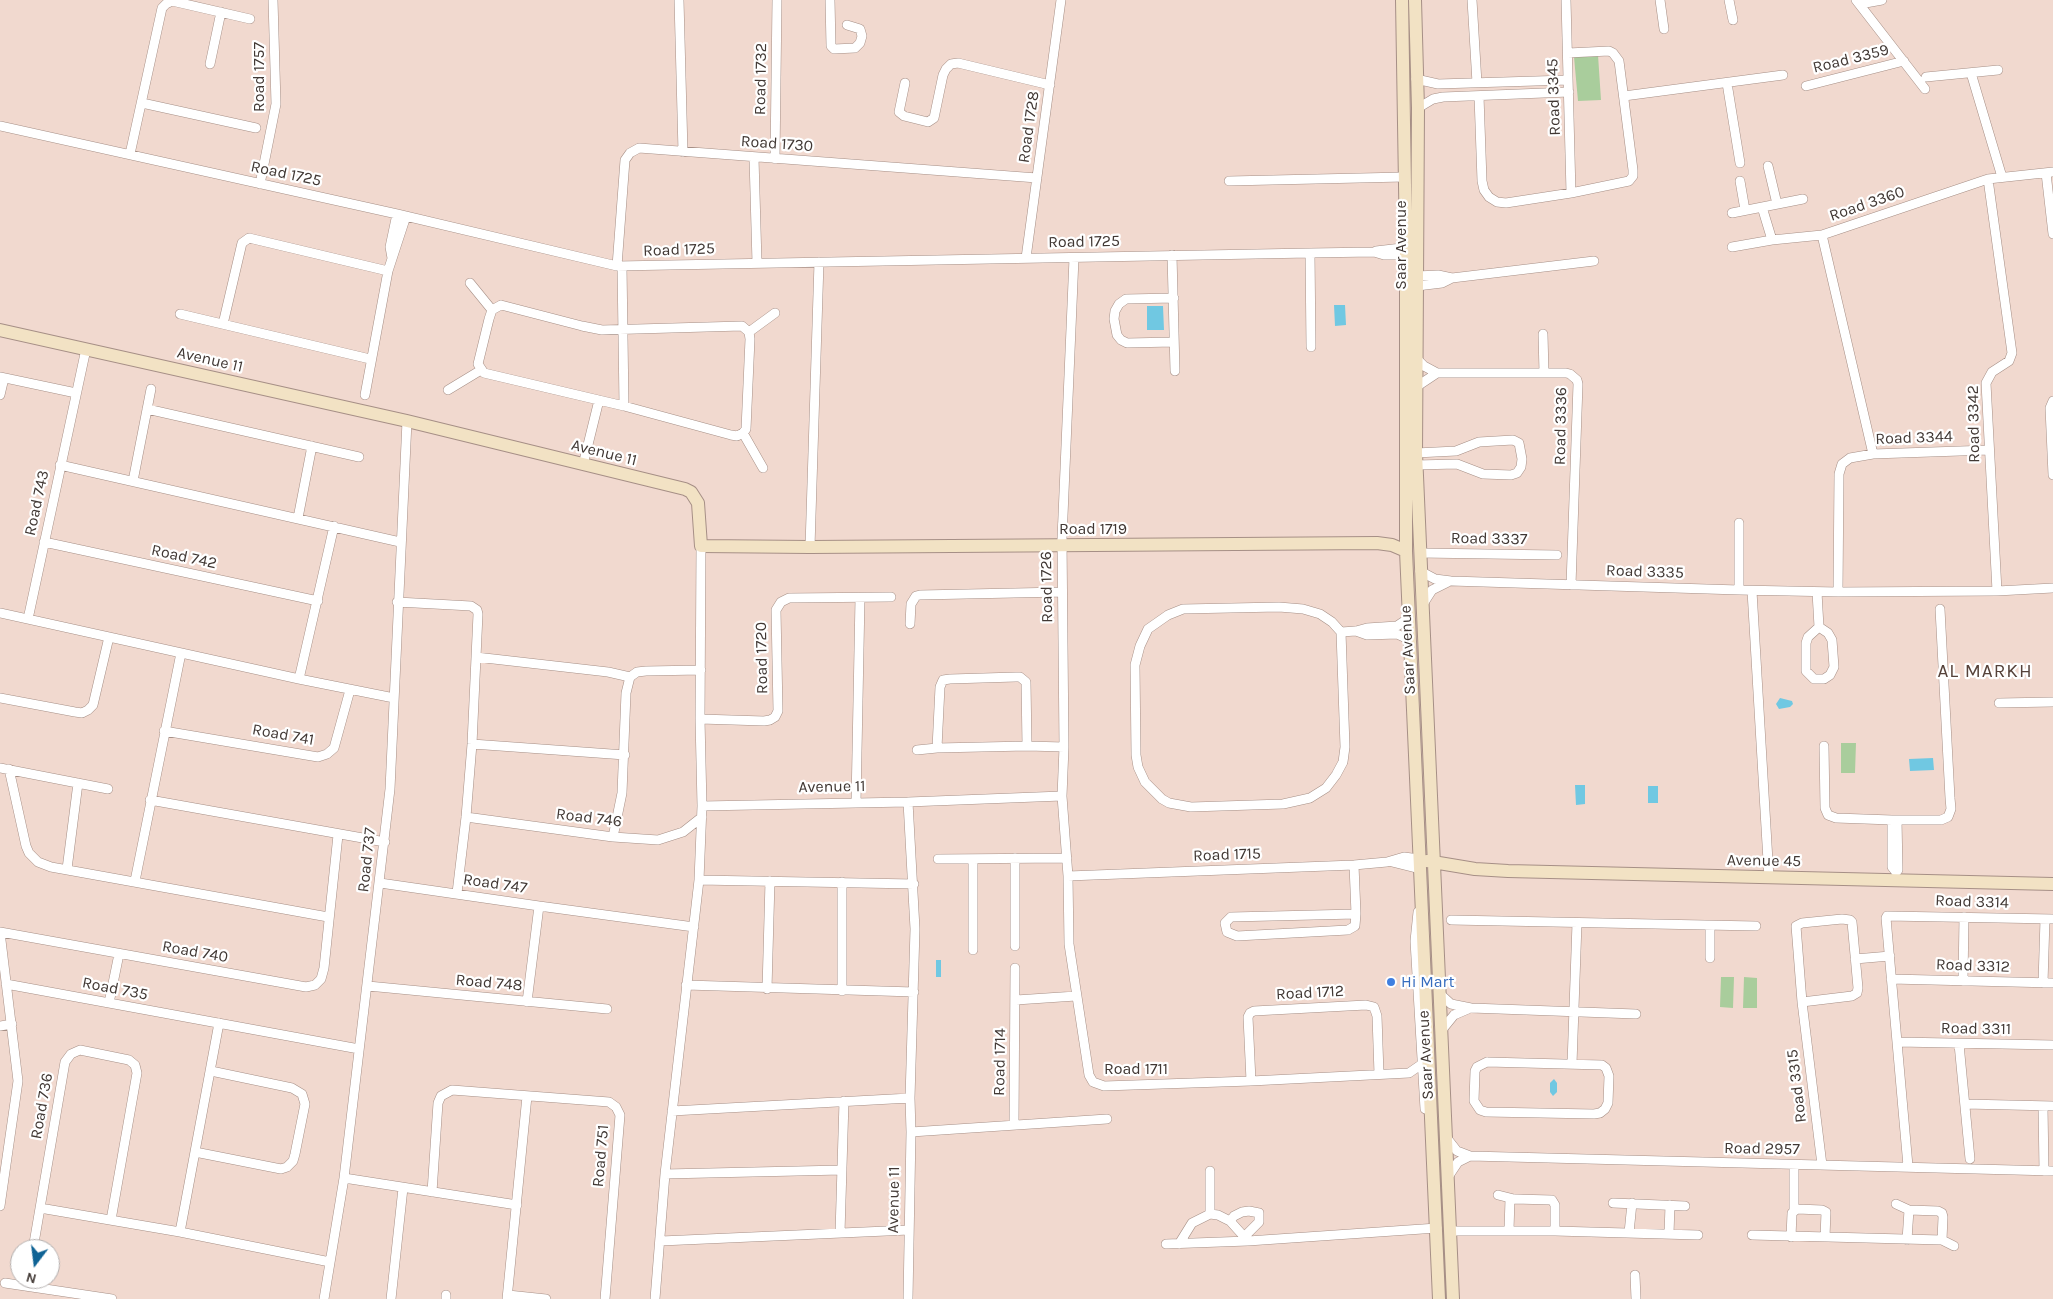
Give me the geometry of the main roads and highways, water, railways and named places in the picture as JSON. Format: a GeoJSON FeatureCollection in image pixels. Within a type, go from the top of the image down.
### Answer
{"type":"FeatureCollection","features":[{"type":"Feature","properties":{"kind":"water"},"geometry":{"type":"Polygon","coordinates":[[[1334,305],[1345,305],[1346,325],[1335,326],[1334,305]]]}},
{"type":"Feature","properties":{"kind":"water"},"geometry":{"type":"Polygon","coordinates":[[[1147,306],[1163,306],[1164,330],[1147,330],[1147,306]]]}},
{"type":"Feature","properties":{"kind":"water"},"geometry":{"type":"Polygon","coordinates":[[[1780,698],[1792,701],[1793,704],[1790,707],[1779,709],[1776,704],[1780,698]]]}},
{"type":"Feature","properties":{"kind":"water"},"geometry":{"type":"Polygon","coordinates":[[[1933,758],[1934,770],[1910,771],[1909,759],[1933,758]]]}},
{"type":"Feature","properties":{"kind":"water"},"geometry":{"type":"Polygon","coordinates":[[[1575,785],[1585,785],[1585,804],[1576,805],[1575,785]]]}},
{"type":"Feature","properties":{"kind":"water"},"geometry":{"type":"Polygon","coordinates":[[[1648,786],[1658,786],[1658,803],[1648,803],[1648,786]]]}},
{"type":"Feature","properties":{"kind":"water"},"geometry":{"type":"Polygon","coordinates":[[[936,960],[941,960],[941,977],[936,977],[936,960]]]}},
{"type":"Feature","properties":{"kind":"water"},"geometry":{"type":"Polygon","coordinates":[[[1554,1079],[1557,1083],[1557,1092],[1553,1096],[1550,1092],[1550,1083],[1554,1079]]]}},
{"type":"Feature","properties":{"kind":"place","name":"Hi Mart"},"geometry":{"type":"Point","coordinates":[1391,982]}},
{"type":"Feature","properties":{"kind":"district","name":"AL MARKH"},"geometry":{"type":"Point","coordinates":[1985,672]}}]}
